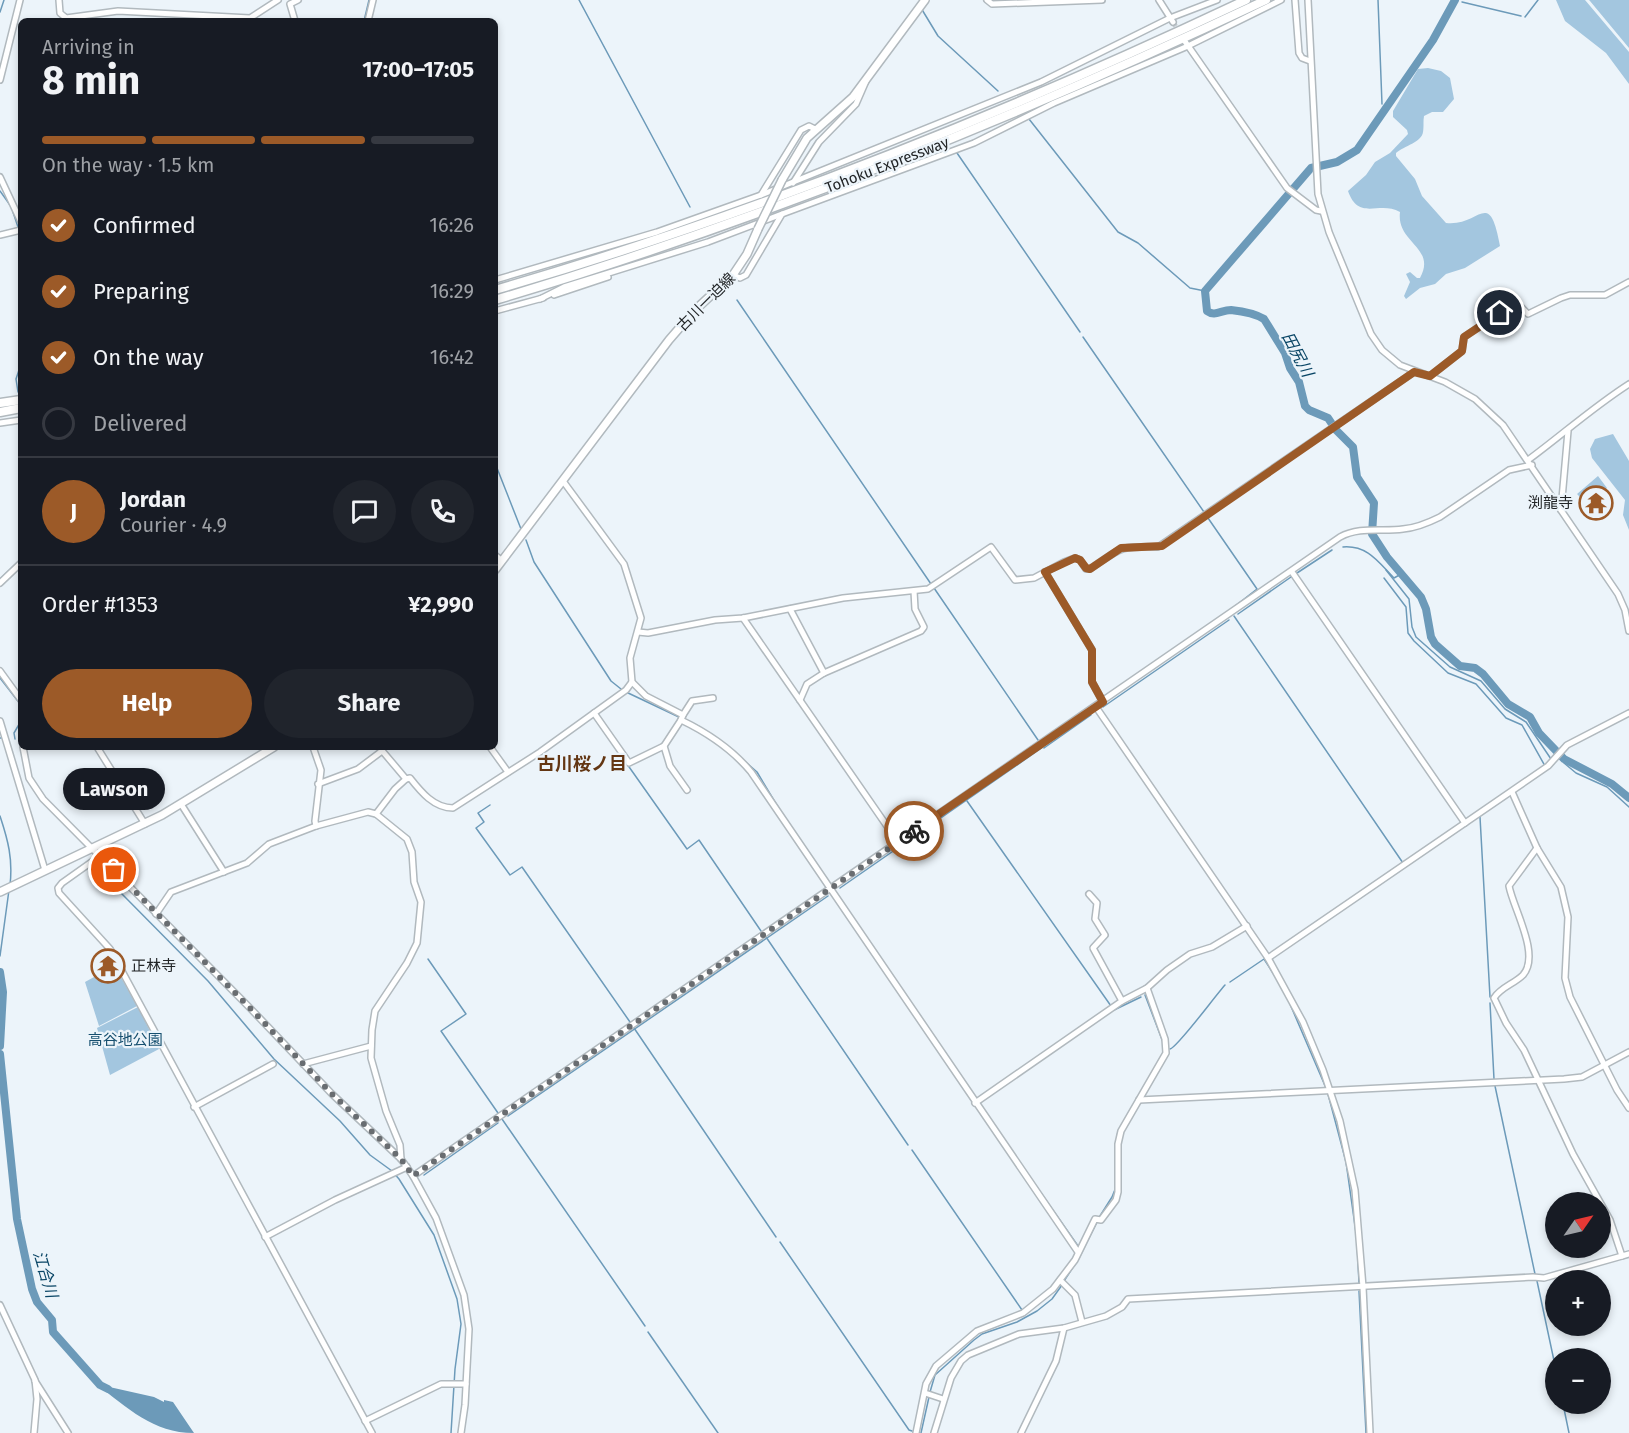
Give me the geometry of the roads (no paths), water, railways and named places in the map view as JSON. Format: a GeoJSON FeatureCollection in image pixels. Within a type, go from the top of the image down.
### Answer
{"type":"FeatureCollection","features":[{"type":"Feature","properties":{"kind":"highway","name":"Tohoku Expressway"},"geometry":{"type":"LineString","coordinates":[[498,289],[644,245],[810,186],[1073,80],[1246,0]]}},
{"type":"Feature","properties":{"kind":"highway","name":"Tohoku Expressway"},"geometry":{"type":"LineString","coordinates":[[498,305],[688,239],[883,167],[1030,107],[1266,0]]}},
{"type":"Feature","properties":{"kind":"highway"},"geometry":{"type":"LineString","coordinates":[[0,403],[18,400]]}},
{"type":"Feature","properties":{"kind":"highway"},"geometry":{"type":"LineString","coordinates":[[0,412],[18,409]]}},
{"type":"Feature","properties":{"kind":"main road","name":"古川一迫線"},"geometry":{"type":"LineString","coordinates":[[498,566],[687,318],[733,275],[747,254],[800,147],[815,129],[846,105],[922,4]]}},
{"type":"Feature","properties":{"kind":"main road"},"geometry":{"type":"LineString","coordinates":[[0,892],[145,824],[269,750]]}},
{"type":"Feature","properties":{"kind":"street"},"geometry":{"type":"LineString","coordinates":[[0,80],[20,0]]}},
{"type":"Feature","properties":{"kind":"street"},"geometry":{"type":"LineString","coordinates":[[59,0],[60,13],[66,18],[118,11],[250,18],[278,0]]}},
{"type":"Feature","properties":{"kind":"street"},"geometry":{"type":"LineString","coordinates":[[265,0],[270,5]]}},
{"type":"Feature","properties":{"kind":"street"},"geometry":{"type":"LineString","coordinates":[[294,18],[289,2],[298,0]]}},
{"type":"Feature","properties":{"kind":"street"},"geometry":{"type":"LineString","coordinates":[[369,18],[373,0]]}},
{"type":"Feature","properties":{"kind":"street"},"geometry":{"type":"LineString","coordinates":[[987,0],[992,4],[1100,0]]}},
{"type":"Feature","properties":{"kind":"street"},"geometry":{"type":"LineString","coordinates":[[1159,0],[1171,20]]}},
{"type":"Feature","properties":{"kind":"street"},"geometry":{"type":"LineString","coordinates":[[498,279],[617,243],[793,183],[1041,82],[1217,0]]}},
{"type":"Feature","properties":{"kind":"street"},"geometry":{"type":"LineString","coordinates":[[498,306],[540,299],[708,242],[974,142],[1054,103],[1188,46],[1281,0]]}},
{"type":"Feature","properties":{"kind":"street"},"geometry":{"type":"LineString","coordinates":[[1295,0],[1299,53],[1302,58],[1310,60]]}},
{"type":"Feature","properties":{"kind":"street"},"geometry":{"type":"LineString","coordinates":[[1308,0],[1315,170],[1321,210],[1375,342],[1390,358],[1414,372],[1430,376],[1475,399],[1503,425],[1618,594],[1625,610],[1629,631]]}},
{"type":"Feature","properties":{"kind":"street"},"geometry":{"type":"LineString","coordinates":[[1184,40],[1290,192],[1316,210],[1321,210]]}},
{"type":"Feature","properties":{"kind":"street"},"geometry":{"type":"LineString","coordinates":[[793,183],[819,142],[856,104],[867,79]]}},
{"type":"Feature","properties":{"kind":"street"},"geometry":{"type":"LineString","coordinates":[[761,195],[801,130],[809,126],[815,129]]}},
{"type":"Feature","properties":{"kind":"street"},"geometry":{"type":"LineString","coordinates":[[0,177],[18,216]]}},
{"type":"Feature","properties":{"kind":"street"},"geometry":{"type":"LineString","coordinates":[[733,275],[740,278],[746,275],[782,213]]}},
{"type":"Feature","properties":{"kind":"street"},"geometry":{"type":"LineString","coordinates":[[0,235],[18,231]]}},
{"type":"Feature","properties":{"kind":"street"},"geometry":{"type":"LineString","coordinates":[[545,265],[553,266],[583,258],[617,243]]}},
{"type":"Feature","properties":{"kind":"street"},"geometry":{"type":"LineString","coordinates":[[540,299],[564,287],[631,267]]}},
{"type":"Feature","properties":{"kind":"street"},"geometry":{"type":"LineString","coordinates":[[1430,376],[1462,351],[1464,337],[1516,302],[1528,314],[1561,298],[1605,295],[1629,282]]}},
{"type":"Feature","properties":{"kind":"street"},"geometry":{"type":"LineString","coordinates":[[638,632],[648,633],[715,620],[743,618],[843,598],[933,587],[991,547],[1015,580],[1032,579],[1075,558],[1090,569],[1121,548],[1162,546],[1414,372]]}},
{"type":"Feature","properties":{"kind":"street"},"geometry":{"type":"LineString","coordinates":[[413,1176],[1348,533],[1367,530],[1401,530],[1428,523],[1440,517],[1509,470],[1530,462],[1600,403],[1629,384]]}},
{"type":"Feature","properties":{"kind":"street"},"geometry":{"type":"LineString","coordinates":[[0,423],[18,420]]}},
{"type":"Feature","properties":{"kind":"street"},"geometry":{"type":"LineString","coordinates":[[1561,510],[1568,431]]}},
{"type":"Feature","properties":{"kind":"street"},"geometry":{"type":"LineString","coordinates":[[563,481],[624,564],[641,618],[630,658],[632,682],[646,696],[715,739],[745,765],[1078,1252]]}},
{"type":"Feature","properties":{"kind":"street"},"geometry":{"type":"LineString","coordinates":[[498,558],[501,561]]}},
{"type":"Feature","properties":{"kind":"street"},"geometry":{"type":"LineString","coordinates":[[0,583],[18,566]]}},
{"type":"Feature","properties":{"kind":"street"},"geometry":{"type":"LineString","coordinates":[[1045,572],[1092,650],[1092,682],[1103,702]]}},
{"type":"Feature","properties":{"kind":"street"},"geometry":{"type":"LineString","coordinates":[[1292,572],[1465,823]]}},
{"type":"Feature","properties":{"kind":"street"},"geometry":{"type":"LineString","coordinates":[[800,700],[807,684],[824,673],[921,632],[924,627],[915,609],[914,591]]}},
{"type":"Feature","properties":{"kind":"street"},"geometry":{"type":"LineString","coordinates":[[790,609],[824,673]]}},
{"type":"Feature","properties":{"kind":"street"},"geometry":{"type":"LineString","coordinates":[[743,618],[898,842]]}},
{"type":"Feature","properties":{"kind":"street"},"geometry":{"type":"LineString","coordinates":[[0,671],[18,696]]}},
{"type":"Feature","properties":{"kind":"street"},"geometry":{"type":"LineString","coordinates":[[381,750],[406,779],[410,778],[430,800],[447,808],[453,808],[624,692],[632,682]]}},
{"type":"Feature","properties":{"kind":"street"},"geometry":{"type":"LineString","coordinates":[[594,712],[629,763],[664,746],[692,702],[712,698]]}},
{"type":"Feature","properties":{"kind":"street"},"geometry":{"type":"LineString","coordinates":[[1096,707],[1268,958],[1303,1022],[1330,1092],[1347,1148],[1356,1190],[1364,1287],[1370,1433]]}},
{"type":"Feature","properties":{"kind":"street"},"geometry":{"type":"LineString","coordinates":[[1268,958],[1512,792],[1548,766],[1562,749],[1583,735],[1629,713]]}},
{"type":"Feature","properties":{"kind":"street"},"geometry":{"type":"LineString","coordinates":[[0,721],[44,871]]}},
{"type":"Feature","properties":{"kind":"street"},"geometry":{"type":"LineString","coordinates":[[664,746],[670,766],[687,790]]}},
{"type":"Feature","properties":{"kind":"street"},"geometry":{"type":"LineString","coordinates":[[23,750],[29,778],[35,789],[303,1064],[401,1159],[413,1176],[436,1218],[464,1295],[469,1329],[461,1433]]}},
{"type":"Feature","properties":{"kind":"street"},"geometry":{"type":"LineString","coordinates":[[99,750],[145,824]]}},
{"type":"Feature","properties":{"kind":"street"},"geometry":{"type":"LineString","coordinates":[[314,750],[321,770],[316,826]]}},
{"type":"Feature","properties":{"kind":"street"},"geometry":{"type":"LineString","coordinates":[[318,784],[358,769],[379,750]]}},
{"type":"Feature","properties":{"kind":"street"},"geometry":{"type":"LineString","coordinates":[[492,750],[508,772]]}},
{"type":"Feature","properties":{"kind":"street"},"geometry":{"type":"LineString","coordinates":[[376,814],[395,789],[406,779]]}},
{"type":"Feature","properties":{"kind":"street"},"geometry":{"type":"LineString","coordinates":[[1512,792],[1537,848],[1558,879],[1567,911],[1565,978],[1568,990],[1604,1064],[1629,1108]]}},
{"type":"Feature","properties":{"kind":"street"},"geometry":{"type":"LineString","coordinates":[[181,804],[224,872]]}},
{"type":"Feature","properties":{"kind":"street"},"geometry":{"type":"LineString","coordinates":[[156,914],[171,892],[251,861],[269,844],[316,826],[366,812],[376,814],[402,834],[411,845],[414,882],[421,908],[419,934],[413,952],[375,1011],[371,1046],[375,1074],[386,1111],[400,1145],[401,1159]]}},
{"type":"Feature","properties":{"kind":"street"},"geometry":{"type":"LineString","coordinates":[[1537,848],[1509,886],[1528,945],[1528,967],[1521,977],[1509,983],[1494,998],[1506,1023],[1524,1050],[1573,1154],[1611,1220],[1622,1256]]}},
{"type":"Feature","properties":{"kind":"street"},"geometry":{"type":"LineString","coordinates":[[100,856],[62,884],[58,888],[59,893],[110,950],[372,1433]]}},
{"type":"Feature","properties":{"kind":"street"},"geometry":{"type":"LineString","coordinates":[[1089,894],[1097,903],[1095,919],[1105,935],[1093,948],[1122,1000]]}},
{"type":"Feature","properties":{"kind":"street"},"geometry":{"type":"LineString","coordinates":[[977,1102],[1122,1000],[1147,988],[1190,954],[1212,947],[1247,926]]}},
{"type":"Feature","properties":{"kind":"street"},"geometry":{"type":"LineString","coordinates":[[916,1433],[926,1384],[936,1366],[977,1331],[1023,1312],[1053,1289],[1078,1252],[1095,1219],[1101,1220],[1116,1200],[1120,1181],[1118,1138],[1164,1058],[1166,1047],[1147,988]]}},
{"type":"Feature","properties":{"kind":"street"},"geometry":{"type":"LineString","coordinates":[[303,1064],[371,1046]]}},
{"type":"Feature","properties":{"kind":"street"},"geometry":{"type":"LineString","coordinates":[[1139,1100],[1330,1092],[1582,1077],[1629,1052]]}},
{"type":"Feature","properties":{"kind":"street"},"geometry":{"type":"LineString","coordinates":[[194,1107],[273,1064]]}},
{"type":"Feature","properties":{"kind":"street"},"geometry":{"type":"LineString","coordinates":[[265,1237],[335,1200],[390,1177],[407,1167]]}},
{"type":"Feature","properties":{"kind":"street"},"geometry":{"type":"LineString","coordinates":[[934,1433],[943,1399],[955,1369],[968,1355],[1018,1334],[1064,1328],[1107,1317],[1122,1307],[1128,1299],[1544,1278],[1629,1254]]}},
{"type":"Feature","properties":{"kind":"street"},"geometry":{"type":"LineString","coordinates":[[1060,1280],[1075,1295],[1082,1322]]}},
{"type":"Feature","properties":{"kind":"street"},"geometry":{"type":"LineString","coordinates":[[0,1305],[34,1380],[68,1433]]}},
{"type":"Feature","properties":{"kind":"street"},"geometry":{"type":"LineString","coordinates":[[1021,1433],[1056,1361],[1064,1328]]}},
{"type":"Feature","properties":{"kind":"street"},"geometry":{"type":"LineString","coordinates":[[34,1380],[37,1400],[34,1433]]}},
{"type":"Feature","properties":{"kind":"street"},"geometry":{"type":"LineString","coordinates":[[365,1421],[430,1388],[449,1383],[466,1384]]}},
{"type":"Feature","properties":{"kind":"street"},"geometry":{"type":"LineString","coordinates":[[925,1393],[943,1399]]}},
{"type":"Feature","properties":{"kind":"waterway"},"geometry":{"type":"LineString","coordinates":[[0,12],[4,0]]}},
{"type":"Feature","properties":{"kind":"waterway"},"geometry":{"type":"LineString","coordinates":[[365,18],[369,0]]}},
{"type":"Feature","properties":{"kind":"waterway"},"geometry":{"type":"LineString","coordinates":[[579,0],[690,207]]}},
{"type":"Feature","properties":{"kind":"waterway"},"geometry":{"type":"LineString","coordinates":[[1378,0],[1382,104]]}},
{"type":"Feature","properties":{"kind":"waterway","name":"田尻川"},"geometry":{"type":"LineString","coordinates":[[1455,0],[1433,40],[1357,150],[1337,162],[1311,168],[1205,291],[1207,311],[1218,313],[1235,310],[1264,319],[1285,353],[1290,368],[1299,382],[1305,406],[1328,418],[1353,447],[1357,477],[1374,503],[1372,534],[1387,557],[1421,597],[1426,609],[1431,637],[1435,644],[1460,666],[1475,668],[1483,674],[1508,704],[1530,717],[1539,733],[1564,759],[1612,784],[1629,798]]}},
{"type":"Feature","properties":{"kind":"waterway"},"geometry":{"type":"LineString","coordinates":[[1525,17],[1538,0]]}},
{"type":"Feature","properties":{"kind":"waterway"},"geometry":{"type":"LineString","coordinates":[[1462,2],[1521,16]]}},
{"type":"Feature","properties":{"kind":"waterway"},"geometry":{"type":"LineString","coordinates":[[921,8],[938,36],[998,91]]}},
{"type":"Feature","properties":{"kind":"waterway"},"geometry":{"type":"LineString","coordinates":[[1029,119],[1118,232],[1138,243],[1190,288],[1205,291]]}},
{"type":"Feature","properties":{"kind":"waterway"},"geometry":{"type":"LineString","coordinates":[[957,153],[1080,332]]}},
{"type":"Feature","properties":{"kind":"waterway"},"geometry":{"type":"LineString","coordinates":[[0,191],[10,205]]}},
{"type":"Feature","properties":{"kind":"waterway"},"geometry":{"type":"LineString","coordinates":[[13,212],[18,227]]}},
{"type":"Feature","properties":{"kind":"waterway"},"geometry":{"type":"LineString","coordinates":[[737,300],[931,584]]}},
{"type":"Feature","properties":{"kind":"waterway"},"geometry":{"type":"LineString","coordinates":[[1083,337],[1204,512]]}},
{"type":"Feature","properties":{"kind":"waterway"},"geometry":{"type":"LineString","coordinates":[[18,373],[16,379],[18,392]]}},
{"type":"Feature","properties":{"kind":"waterway"},"geometry":{"type":"LineString","coordinates":[[498,471],[521,529]]}},
{"type":"Feature","properties":{"kind":"waterway"},"geometry":{"type":"LineString","coordinates":[[1208,518],[1257,589],[1230,610]]}},
{"type":"Feature","properties":{"kind":"waterway"},"geometry":{"type":"LineString","coordinates":[[526,540],[534,562],[611,681],[621,689]]}},
{"type":"Feature","properties":{"kind":"waterway"},"geometry":{"type":"LineString","coordinates":[[1343,547],[1352,547],[1366,552],[1394,578],[1403,573]]}},
{"type":"Feature","properties":{"kind":"waterway"},"geometry":{"type":"LineString","coordinates":[[1297,573],[1332,550]]}},
{"type":"Feature","properties":{"kind":"waterway"},"geometry":{"type":"LineString","coordinates":[[0,579],[18,562]]}},
{"type":"Feature","properties":{"kind":"waterway"},"geometry":{"type":"LineString","coordinates":[[1386,570],[1409,599],[1412,627],[1416,637],[1450,667],[1481,681],[1505,709],[1526,722],[1551,759]]}},
{"type":"Feature","properties":{"kind":"waterway"},"geometry":{"type":"LineString","coordinates":[[1238,614],[1291,577]]}},
{"type":"Feature","properties":{"kind":"waterway"},"geometry":{"type":"LineString","coordinates":[[1384,578],[1406,607],[1408,633],[1414,641],[1448,673],[1476,684],[1506,718],[1522,725],[1545,766]]}},
{"type":"Feature","properties":{"kind":"waterway"},"geometry":{"type":"LineString","coordinates":[[934,588],[1038,740]]}},
{"type":"Feature","properties":{"kind":"waterway"},"geometry":{"type":"LineString","coordinates":[[1234,616],[1403,863]]}},
{"type":"Feature","properties":{"kind":"waterway"},"geometry":{"type":"LineString","coordinates":[[1103,707],[1229,620]]}},
{"type":"Feature","properties":{"kind":"waterway"},"geometry":{"type":"LineString","coordinates":[[0,678],[18,701]]}},
{"type":"Feature","properties":{"kind":"waterway"},"geometry":{"type":"LineString","coordinates":[[626,692],[681,718]]}},
{"type":"Feature","properties":{"kind":"waterway"},"geometry":{"type":"LineString","coordinates":[[1044,748],[1091,715]]}},
{"type":"Feature","properties":{"kind":"waterway"},"geometry":{"type":"LineString","coordinates":[[688,721],[700,727]]}},
{"type":"Feature","properties":{"kind":"waterway"},"geometry":{"type":"LineString","coordinates":[[15,739],[14,733],[18,726]]}},
{"type":"Feature","properties":{"kind":"waterway"},"geometry":{"type":"LineString","coordinates":[[724,743],[757,772],[781,812]]}},
{"type":"Feature","properties":{"kind":"waterway"},"geometry":{"type":"LineString","coordinates":[[840,888],[1043,747]]}},
{"type":"Feature","properties":{"kind":"waterway"},"geometry":{"type":"LineString","coordinates":[[1564,763],[1576,773],[1607,787],[1629,807]]}},
{"type":"Feature","properties":{"kind":"waterway"},"geometry":{"type":"LineString","coordinates":[[627,764],[687,849],[699,840],[761,931]]}},
{"type":"Feature","properties":{"kind":"waterway"},"geometry":{"type":"LineString","coordinates":[[967,801],[1111,1006]]}},
{"type":"Feature","properties":{"kind":"waterway"},"geometry":{"type":"LineString","coordinates":[[490,805],[478,813],[484,822],[476,828],[510,875],[522,867],[630,1022]]}},
{"type":"Feature","properties":{"kind":"waterway"},"geometry":{"type":"LineString","coordinates":[[0,816],[9,850],[10,885]]}},
{"type":"Feature","properties":{"kind":"waterway"},"geometry":{"type":"LineString","coordinates":[[1480,817],[1490,997]]}},
{"type":"Feature","properties":{"kind":"waterway"},"geometry":{"type":"LineString","coordinates":[[89,866],[122,894],[208,981],[274,1059],[340,1121],[370,1155],[399,1179],[434,1235],[457,1299],[461,1324],[455,1369],[451,1433]]}},
{"type":"Feature","properties":{"kind":"waterway"},"geometry":{"type":"LineString","coordinates":[[0,956],[9,890]]}},
{"type":"Feature","properties":{"kind":"waterway"},"geometry":{"type":"LineString","coordinates":[[508,1116],[828,896]]}},
{"type":"Feature","properties":{"kind":"waterway"},"geometry":{"type":"LineString","coordinates":[[766,937],[908,1145]]}},
{"type":"Feature","properties":{"kind":"waterway"},"geometry":{"type":"LineString","coordinates":[[428,959],[466,1014],[441,1031],[498,1113]]}},
{"type":"Feature","properties":{"kind":"waterway"},"geometry":{"type":"LineString","coordinates":[[1230,982],[1264,959],[1275,976]]}},
{"type":"Feature","properties":{"kind":"waterway","name":"江合川"},"geometry":{"type":"LineString","coordinates":[[0,972],[3,992],[0,1046]]}},
{"type":"Feature","properties":{"kind":"waterway"},"geometry":{"type":"LineString","coordinates":[[1170,1049],[1188,1031],[1225,985]]}},
{"type":"Feature","properties":{"kind":"waterway"},"geometry":{"type":"LineString","coordinates":[[1145,995],[1163,1042]]}},
{"type":"Feature","properties":{"kind":"waterway"},"geometry":{"type":"LineString","coordinates":[[1114,1010],[1141,997]]}},
{"type":"Feature","properties":{"kind":"waterway"},"geometry":{"type":"LineString","coordinates":[[1490,1003],[1494,1079]]}},
{"type":"Feature","properties":{"kind":"waterway"},"geometry":{"type":"LineString","coordinates":[[1290,1004],[1326,1088]]}},
{"type":"Feature","properties":{"kind":"waterway"},"geometry":{"type":"LineString","coordinates":[[634,1028],[776,1237]]}},
{"type":"Feature","properties":{"kind":"waterway","name":"江合川"},"geometry":{"type":"LineString","coordinates":[[0,1054],[17,1219],[32,1289],[37,1302],[52,1320],[53,1332],[100,1385],[108,1389]]}},
{"type":"Feature","properties":{"kind":"waterway"},"geometry":{"type":"LineString","coordinates":[[1495,1086],[1535,1274]]}},
{"type":"Feature","properties":{"kind":"waterway"},"geometry":{"type":"LineString","coordinates":[[1328,1094],[1346,1162],[1356,1233]]}},
{"type":"Feature","properties":{"kind":"waterway"},"geometry":{"type":"LineString","coordinates":[[502,1119],[645,1326]]}},
{"type":"Feature","properties":{"kind":"waterway"},"geometry":{"type":"LineString","coordinates":[[424,1175],[498,1123]]}},
{"type":"Feature","properties":{"kind":"waterway"},"geometry":{"type":"LineString","coordinates":[[1115,1150],[1118,1131]]}},
{"type":"Feature","properties":{"kind":"waterway"},"geometry":{"type":"LineString","coordinates":[[912,1150],[1022,1310]]}},
{"type":"Feature","properties":{"kind":"waterway"},"geometry":{"type":"LineString","coordinates":[[1031,1179],[1078,1246]]}},
{"type":"Feature","properties":{"kind":"waterway"},"geometry":{"type":"LineString","coordinates":[[1100,1216],[1116,1187]]}},
{"type":"Feature","properties":{"kind":"waterway"},"geometry":{"type":"LineString","coordinates":[[1064,1281],[1079,1258],[1097,1222]]}},
{"type":"Feature","properties":{"kind":"waterway"},"geometry":{"type":"LineString","coordinates":[[1357,1241],[1359,1283]]}},
{"type":"Feature","properties":{"kind":"waterway"},"geometry":{"type":"LineString","coordinates":[[780,1242],[909,1430],[912,1431]]}},
{"type":"Feature","properties":{"kind":"waterway"},"geometry":{"type":"LineString","coordinates":[[1537,1281],[1551,1348]]}},
{"type":"Feature","properties":{"kind":"waterway"},"geometry":{"type":"LineString","coordinates":[[930,1392],[935,1375],[974,1340],[982,1334],[1017,1322],[1037,1311],[1052,1299],[1062,1285]]}},
{"type":"Feature","properties":{"kind":"waterway"},"geometry":{"type":"LineString","coordinates":[[1359,1291],[1366,1433]]}},
{"type":"Feature","properties":{"kind":"waterway"},"geometry":{"type":"LineString","coordinates":[[648,1332],[718,1433]]}},
{"type":"Feature","properties":{"kind":"waterway"},"geometry":{"type":"LineString","coordinates":[[921,1433],[929,1397]]}},
{"type":"Feature","properties":{"kind":"waterway"},"geometry":{"type":"LineString","coordinates":[[1565,1414],[1569,1433]]}},
{"type":"Feature","properties":{"kind":"tunnel"},"geometry":{"type":"LineString","coordinates":[[1173,22],[1184,40]]}},
{"type":"Feature","properties":{"kind":"place","name":"渕龍寺"},"geometry":{"type":"Point","coordinates":[1596,503]}},
{"type":"Feature","properties":{"kind":"place","name":"Lawson"},"geometry":{"type":"Point","coordinates":[114,870]}},
{"type":"Feature","properties":{"kind":"place","name":"正林寺"},"geometry":{"type":"Point","coordinates":[108,966]}},
{"type":"Feature","properties":{"kind":"district","name":"古川桜ノ目"},"geometry":{"type":"Point","coordinates":[582,764]}},
{"type":"Feature","properties":{"kind":"park label","name":"高谷地公園"},"geometry":{"type":"Point","coordinates":[125,1040]}}]}
